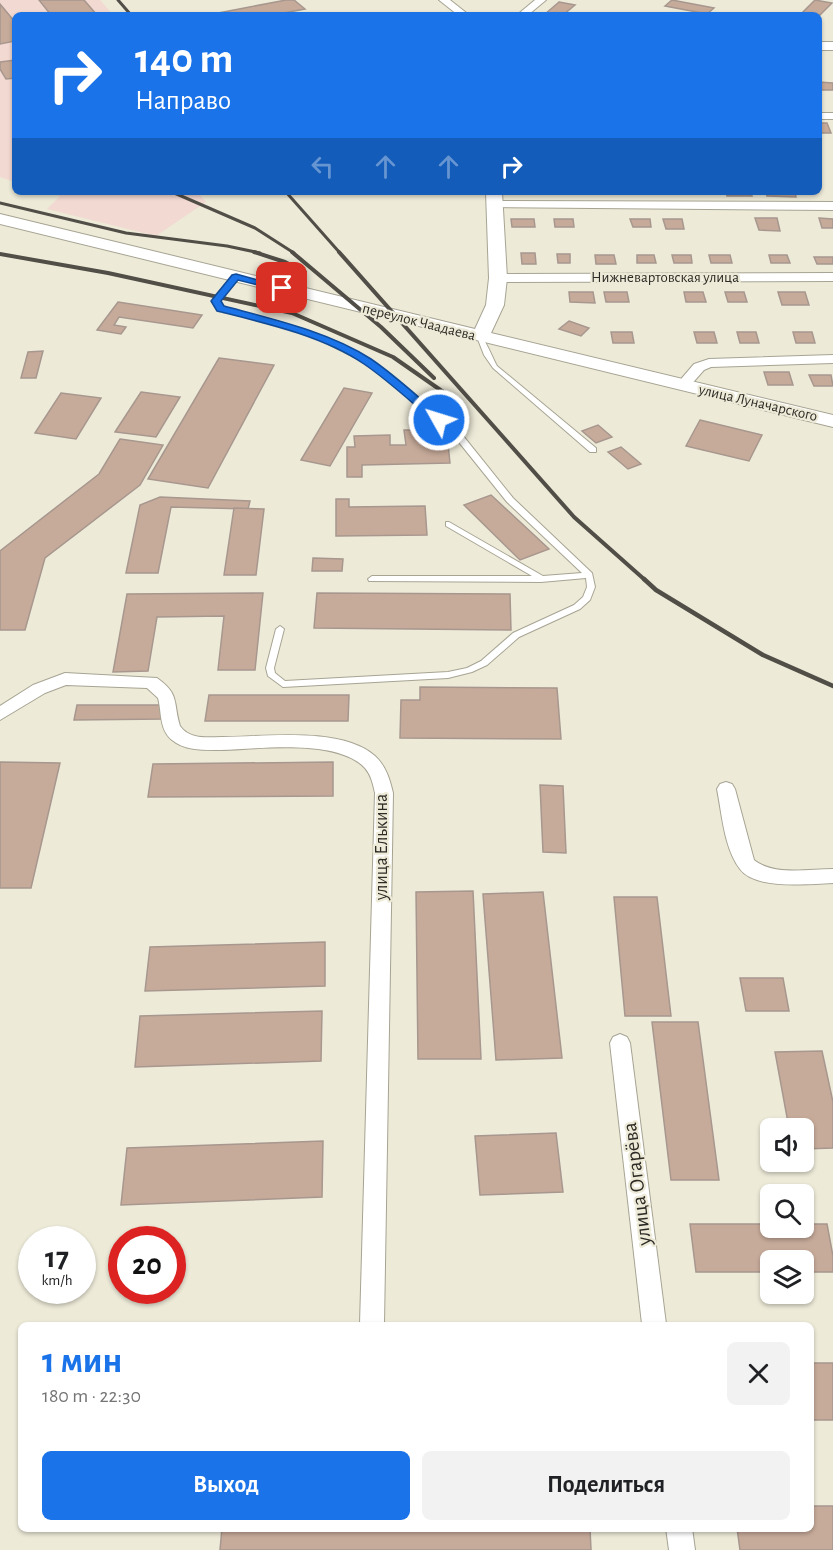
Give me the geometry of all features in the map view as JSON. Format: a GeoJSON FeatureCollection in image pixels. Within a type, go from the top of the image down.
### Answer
{"type":"FeatureCollection","features":[{"type":"Feature","properties":{"kind":"street"},"geometry":{"type":"LineString","coordinates":[[444,0],[460,12]]}},
{"type":"Feature","properties":{"kind":"street"},"geometry":{"type":"LineString","coordinates":[[526,12],[541,0]]}},
{"type":"Feature","properties":{"kind":"street"},"geometry":{"type":"LineString","coordinates":[[480,337],[495,305],[498,278],[495,198],[833,206]]}},
{"type":"Feature","properties":{"kind":"street","name":"переулок Чаадаева"},"geometry":{"type":"LineString","coordinates":[[0,219],[683,386]]}},
{"type":"Feature","properties":{"kind":"street","name":"Нижневартовская улица"},"geometry":{"type":"LineString","coordinates":[[498,278],[833,277]]}},
{"type":"Feature","properties":{"kind":"street"},"geometry":{"type":"LineString","coordinates":[[683,386],[699,368],[709,363],[833,359]]}},
{"type":"Feature","properties":{"kind":"street","name":"улица Луначарского"},"geometry":{"type":"LineString","coordinates":[[683,386],[833,421]]}},
{"type":"Feature","properties":{"kind":"street","name":"улица Елькина"},"geometry":{"type":"LineString","coordinates":[[0,714],[39,689],[65,679],[151,682],[168,694],[171,730],[178,738],[188,742],[319,744],[344,747],[366,758],[380,774],[384,793],[372,1322]]}},
{"type":"Feature","properties":{"kind":"street"},"geometry":{"type":"LineString","coordinates":[[726,789],[744,858],[753,870],[770,875],[833,876]]}},
{"type":"Feature","properties":{"kind":"street","name":"улица Огарёва"},"geometry":{"type":"LineString","coordinates":[[620,1043],[654,1322]]}},
{"type":"Feature","properties":{"kind":"street"},"geometry":{"type":"LineString","coordinates":[[680,1532],[682,1550]]}},
{"type":"Feature","properties":{"kind":"lane"},"geometry":{"type":"LineString","coordinates":[[236,277],[217,297],[217,305],[221,309],[278,323],[318,337],[368,362],[457,434],[510,500],[589,575],[591,587],[587,598],[578,607],[516,636],[484,663],[469,670],[448,675],[284,684],[271,674],[270,668],[280,628]]}},
{"type":"Feature","properties":{"kind":"lane"},"geometry":{"type":"LineString","coordinates":[[480,337],[486,355],[495,367],[592,450]]}},
{"type":"Feature","properties":{"kind":"lane"},"geometry":{"type":"LineString","coordinates":[[449,524],[541,579]]}},
{"type":"Feature","properties":{"kind":"lane"},"geometry":{"type":"LineString","coordinates":[[372,579],[541,579],[589,575]]}},
{"type":"Feature","properties":{"kind":"shaded area"},"geometry":{"type":"Polygon","coordinates":[[[0,0],[100,0],[110,12],[12,12],[12,181],[0,177],[0,0]]]}},
{"type":"Feature","properties":{"kind":"shaded area"},"geometry":{"type":"Polygon","coordinates":[[[57,195],[200,195],[206,202],[156,236],[47,209],[60,196],[57,195]]]}},
{"type":"Feature","properties":{"kind":"building"},"geometry":{"type":"Polygon","coordinates":[[[39,0],[84,0],[94,12],[49,12],[39,0]]]}},
{"type":"Feature","properties":{"kind":"building"},"geometry":{"type":"Polygon","coordinates":[[[286,0],[294,0],[305,9],[289,12],[223,12],[286,0]]]}},
{"type":"Feature","properties":{"kind":"building"},"geometry":{"type":"Polygon","coordinates":[[[672,0],[714,8],[709,12],[696,12],[665,6],[672,0]]]}},
{"type":"Feature","properties":{"kind":"building"},"geometry":{"type":"Polygon","coordinates":[[[815,0],[832,3],[822,13],[803,12],[815,0]]]}},
{"type":"Feature","properties":{"kind":"building"},"geometry":{"type":"Polygon","coordinates":[[[559,2],[575,5],[567,12],[547,12],[559,2]]]}},
{"type":"Feature","properties":{"kind":"building"},"geometry":{"type":"Polygon","coordinates":[[[0,4],[12,18],[12,42],[0,44],[0,4]]]}},
{"type":"Feature","properties":{"kind":"building"},"geometry":{"type":"Polygon","coordinates":[[[12,60],[12,78],[6,79],[0,69],[0,62],[12,60]]]}},
{"type":"Feature","properties":{"kind":"building"},"geometry":{"type":"Polygon","coordinates":[[[822,82],[833,83],[833,90],[822,90],[822,82]]]}},
{"type":"Feature","properties":{"kind":"building"},"geometry":{"type":"Polygon","coordinates":[[[822,123],[827,123],[831,133],[822,133],[822,123]]]}},
{"type":"Feature","properties":{"kind":"building"},"geometry":{"type":"Polygon","coordinates":[[[727,195],[752,196],[727,196],[727,195]]]}},
{"type":"Feature","properties":{"kind":"building"},"geometry":{"type":"Polygon","coordinates":[[[796,195],[796,197],[767,196],[796,195]]]}},
{"type":"Feature","properties":{"kind":"building"},"geometry":{"type":"Polygon","coordinates":[[[755,218],[777,218],[780,231],[759,230],[755,218]]]}},
{"type":"Feature","properties":{"kind":"building"},"geometry":{"type":"Polygon","coordinates":[[[819,218],[833,219],[833,228],[822,228],[819,218]]]}},
{"type":"Feature","properties":{"kind":"building"},"geometry":{"type":"Polygon","coordinates":[[[511,219],[534,219],[535,227],[512,227],[511,219]]]}},
{"type":"Feature","properties":{"kind":"building"},"geometry":{"type":"Polygon","coordinates":[[[554,219],[573,219],[574,227],[555,227],[554,219]]]}},
{"type":"Feature","properties":{"kind":"building"},"geometry":{"type":"Polygon","coordinates":[[[630,219],[650,219],[651,227],[633,227],[630,219]]]}},
{"type":"Feature","properties":{"kind":"building"},"geometry":{"type":"Polygon","coordinates":[[[663,219],[682,219],[684,229],[666,229],[663,219]]]}},
{"type":"Feature","properties":{"kind":"building"},"geometry":{"type":"Polygon","coordinates":[[[521,253],[535,253],[536,264],[522,264],[521,253]]]}},
{"type":"Feature","properties":{"kind":"building"},"geometry":{"type":"Polygon","coordinates":[[[557,254],[570,254],[570,263],[558,263],[557,254]]]}},
{"type":"Feature","properties":{"kind":"building"},"geometry":{"type":"Polygon","coordinates":[[[595,255],[614,255],[616,264],[596,264],[595,255]]]}},
{"type":"Feature","properties":{"kind":"building"},"geometry":{"type":"Polygon","coordinates":[[[637,255],[654,255],[656,263],[637,263],[637,255]]]}},
{"type":"Feature","properties":{"kind":"building"},"geometry":{"type":"Polygon","coordinates":[[[672,255],[691,255],[692,263],[674,263],[672,255]]]}},
{"type":"Feature","properties":{"kind":"building"},"geometry":{"type":"Polygon","coordinates":[[[709,255],[730,255],[732,263],[711,263],[709,255]]]}},
{"type":"Feature","properties":{"kind":"building"},"geometry":{"type":"Polygon","coordinates":[[[769,255],[787,255],[790,263],[771,263],[769,255]]]}},
{"type":"Feature","properties":{"kind":"building"},"geometry":{"type":"Polygon","coordinates":[[[814,257],[833,257],[833,264],[817,264],[814,257]]]}},
{"type":"Feature","properties":{"kind":"building"},"geometry":{"type":"Polygon","coordinates":[[[569,292],[593,292],[595,303],[570,302],[569,292]]]}},
{"type":"Feature","properties":{"kind":"building"},"geometry":{"type":"Polygon","coordinates":[[[604,292],[627,292],[629,302],[606,302],[604,292]]]}},
{"type":"Feature","properties":{"kind":"building"},"geometry":{"type":"Polygon","coordinates":[[[684,292],[703,292],[706,302],[686,302],[684,292]]]}},
{"type":"Feature","properties":{"kind":"building"},"geometry":{"type":"Polygon","coordinates":[[[725,292],[744,292],[747,302],[728,302],[725,292]]]}},
{"type":"Feature","properties":{"kind":"building"},"geometry":{"type":"Polygon","coordinates":[[[778,292],[805,292],[809,305],[782,305],[778,292]]]}},
{"type":"Feature","properties":{"kind":"building"},"geometry":{"type":"Polygon","coordinates":[[[118,302],[202,315],[193,328],[119,317],[114,325],[126,327],[121,334],[97,330],[118,302]]]}},
{"type":"Feature","properties":{"kind":"building"},"geometry":{"type":"Polygon","coordinates":[[[569,321],[589,328],[581,336],[559,329],[569,321]]]}},
{"type":"Feature","properties":{"kind":"building"},"geometry":{"type":"Polygon","coordinates":[[[611,332],[632,332],[634,343],[613,343],[611,332]]]}},
{"type":"Feature","properties":{"kind":"building"},"geometry":{"type":"Polygon","coordinates":[[[694,332],[714,332],[717,343],[697,343],[694,332]]]}},
{"type":"Feature","properties":{"kind":"building"},"geometry":{"type":"Polygon","coordinates":[[[737,332],[756,332],[759,343],[740,343],[737,332]]]}},
{"type":"Feature","properties":{"kind":"building"},"geometry":{"type":"Polygon","coordinates":[[[793,332],[812,332],[815,343],[796,343],[793,332]]]}},
{"type":"Feature","properties":{"kind":"building"},"geometry":{"type":"Polygon","coordinates":[[[43,351],[36,378],[21,378],[28,352],[43,351]]]}},
{"type":"Feature","properties":{"kind":"building"},"geometry":{"type":"Polygon","coordinates":[[[219,358],[274,365],[208,488],[148,479],[219,358]]]}},
{"type":"Feature","properties":{"kind":"building"},"geometry":{"type":"Polygon","coordinates":[[[764,372],[789,372],[793,385],[768,385],[764,372]]]}},
{"type":"Feature","properties":{"kind":"building"},"geometry":{"type":"Polygon","coordinates":[[[809,375],[831,375],[833,386],[814,386],[809,375]]]}},
{"type":"Feature","properties":{"kind":"building"},"geometry":{"type":"Polygon","coordinates":[[[344,388],[372,393],[330,466],[301,460],[344,388]]]}},
{"type":"Feature","properties":{"kind":"building"},"geometry":{"type":"Polygon","coordinates":[[[141,392],[180,397],[156,437],[115,432],[141,392]]]}},
{"type":"Feature","properties":{"kind":"building"},"geometry":{"type":"Polygon","coordinates":[[[61,393],[101,398],[76,439],[35,433],[61,393]]]}},
{"type":"Feature","properties":{"kind":"building"},"geometry":{"type":"Polygon","coordinates":[[[700,420],[762,435],[749,461],[686,446],[700,420]]]}},
{"type":"Feature","properties":{"kind":"building"},"geometry":{"type":"Polygon","coordinates":[[[598,425],[612,437],[596,443],[582,431],[598,425]]]}},
{"type":"Feature","properties":{"kind":"building"},"geometry":{"type":"Polygon","coordinates":[[[404,430],[427,430],[448,444],[450,463],[362,465],[362,477],[347,477],[347,447],[355,447],[354,436],[390,435],[390,445],[406,445],[404,430]]]}},
{"type":"Feature","properties":{"kind":"building"},"geometry":{"type":"Polygon","coordinates":[[[120,439],[163,445],[140,485],[45,558],[25,630],[0,630],[0,551],[99,474],[120,439]]]}},
{"type":"Feature","properties":{"kind":"building"},"geometry":{"type":"Polygon","coordinates":[[[621,447],[641,464],[628,469],[608,452],[621,447]]]}},
{"type":"Feature","properties":{"kind":"building"},"geometry":{"type":"Polygon","coordinates":[[[491,495],[549,549],[520,560],[464,505],[491,495]]]}},
{"type":"Feature","properties":{"kind":"building"},"geometry":{"type":"Polygon","coordinates":[[[160,497],[250,501],[248,509],[171,507],[158,573],[126,573],[140,505],[160,497]]]}},
{"type":"Feature","properties":{"kind":"building"},"geometry":{"type":"Polygon","coordinates":[[[336,499],[349,499],[349,507],[425,506],[427,535],[336,536],[336,499]]]}},
{"type":"Feature","properties":{"kind":"building"},"geometry":{"type":"Polygon","coordinates":[[[234,508],[264,509],[256,575],[224,575],[234,508]]]}},
{"type":"Feature","properties":{"kind":"building"},"geometry":{"type":"Polygon","coordinates":[[[313,558],[343,559],[342,571],[312,571],[313,558]]]}},
{"type":"Feature","properties":{"kind":"building"},"geometry":{"type":"Polygon","coordinates":[[[263,593],[255,670],[218,670],[224,616],[157,617],[148,671],[113,672],[127,594],[263,593]]]}},
{"type":"Feature","properties":{"kind":"building"},"geometry":{"type":"Polygon","coordinates":[[[317,593],[510,594],[511,630],[314,628],[317,593]]]}},
{"type":"Feature","properties":{"kind":"building"},"geometry":{"type":"Polygon","coordinates":[[[420,687],[557,688],[561,739],[400,738],[401,700],[420,700],[420,687]]]}},
{"type":"Feature","properties":{"kind":"building"},"geometry":{"type":"Polygon","coordinates":[[[209,695],[349,695],[348,721],[205,721],[209,695]]]}},
{"type":"Feature","properties":{"kind":"building"},"geometry":{"type":"Polygon","coordinates":[[[77,705],[166,705],[164,719],[74,720],[77,705]]]}},
{"type":"Feature","properties":{"kind":"building"},"geometry":{"type":"Polygon","coordinates":[[[0,762],[60,763],[31,888],[0,888],[0,762]]]}},
{"type":"Feature","properties":{"kind":"building"},"geometry":{"type":"Polygon","coordinates":[[[333,762],[333,796],[148,797],[153,764],[333,762]]]}},
{"type":"Feature","properties":{"kind":"building"},"geometry":{"type":"Polygon","coordinates":[[[540,785],[563,786],[566,853],[543,852],[540,785]]]}},
{"type":"Feature","properties":{"kind":"building"},"geometry":{"type":"Polygon","coordinates":[[[473,891],[481,1059],[418,1059],[416,892],[473,891]]]}},
{"type":"Feature","properties":{"kind":"building"},"geometry":{"type":"Polygon","coordinates":[[[543,892],[562,1058],[496,1060],[483,894],[543,892]]]}},
{"type":"Feature","properties":{"kind":"building"},"geometry":{"type":"Polygon","coordinates":[[[614,897],[657,897],[671,1016],[625,1016],[614,897]]]}},
{"type":"Feature","properties":{"kind":"building"},"geometry":{"type":"Polygon","coordinates":[[[325,942],[325,986],[145,991],[150,947],[325,942]]]}},
{"type":"Feature","properties":{"kind":"building"},"geometry":{"type":"Polygon","coordinates":[[[740,978],[783,978],[789,1011],[746,1011],[740,978]]]}},
{"type":"Feature","properties":{"kind":"building"},"geometry":{"type":"Polygon","coordinates":[[[322,1011],[321,1061],[135,1067],[140,1016],[322,1011]]]}},
{"type":"Feature","properties":{"kind":"building"},"geometry":{"type":"Polygon","coordinates":[[[652,1022],[698,1022],[719,1180],[671,1180],[652,1022]]]}},
{"type":"Feature","properties":{"kind":"building"},"geometry":{"type":"Polygon","coordinates":[[[822,1051],[833,1102],[833,1148],[814,1149],[814,1118],[787,1118],[775,1052],[822,1051]]]}},
{"type":"Feature","properties":{"kind":"building"},"geometry":{"type":"Polygon","coordinates":[[[556,1133],[563,1192],[480,1195],[475,1136],[556,1133]]]}},
{"type":"Feature","properties":{"kind":"building"},"geometry":{"type":"Polygon","coordinates":[[[323,1141],[322,1197],[121,1205],[127,1148],[323,1141]]]}},
{"type":"Feature","properties":{"kind":"building"},"geometry":{"type":"Polygon","coordinates":[[[690,1224],[760,1224],[760,1238],[814,1238],[814,1224],[827,1224],[833,1256],[833,1272],[814,1272],[814,1250],[760,1250],[760,1272],[696,1272],[690,1224]]]}},
{"type":"Feature","properties":{"kind":"building"},"geometry":{"type":"Polygon","coordinates":[[[814,1363],[833,1363],[833,1420],[814,1420],[814,1363]]]}},
{"type":"Feature","properties":{"kind":"building"},"geometry":{"type":"Polygon","coordinates":[[[814,1506],[833,1506],[833,1550],[740,1550],[738,1532],[814,1532],[814,1506]]]}},
{"type":"Feature","properties":{"kind":"building"},"geometry":{"type":"Polygon","coordinates":[[[222,1532],[590,1532],[591,1550],[220,1550],[222,1532]]]}},
{"type":"Feature","properties":{"kind":"railway"},"geometry":{"type":"LineString","coordinates":[[118,0],[128,12]]}},
{"type":"Feature","properties":{"kind":"railway"},"geometry":{"type":"LineString","coordinates":[[179,195],[255,228],[294,253]]}},
{"type":"Feature","properties":{"kind":"railway"},"geometry":{"type":"LineString","coordinates":[[289,195],[340,253]]}},
{"type":"Feature","properties":{"kind":"railway"},"geometry":{"type":"LineString","coordinates":[[0,203],[126,233],[227,246],[260,253]]}},
{"type":"Feature","properties":{"kind":"railway"},"geometry":{"type":"LineString","coordinates":[[254,252],[285,262],[305,272]]}},
{"type":"Feature","properties":{"kind":"railway"},"geometry":{"type":"LineString","coordinates":[[292,252],[381,327],[434,378]]}},
{"type":"Feature","properties":{"kind":"railway"},"geometry":{"type":"LineString","coordinates":[[339,252],[574,517],[645,580]]}},
{"type":"Feature","properties":{"kind":"railway"},"geometry":{"type":"LineString","coordinates":[[0,254],[108,273],[292,313],[393,357],[462,405]]}},
{"type":"Feature","properties":{"kind":"railway"},"geometry":{"type":"LineString","coordinates":[[644,579],[656,590],[763,655],[833,686]]}},
{"type":"Feature","properties":{"kind":"route"},"geometry":{"type":"LineString","coordinates":[[282,288],[236,277],[216,301],[221,309],[278,323],[345,349],[368,362],[439,420]]}}]}
